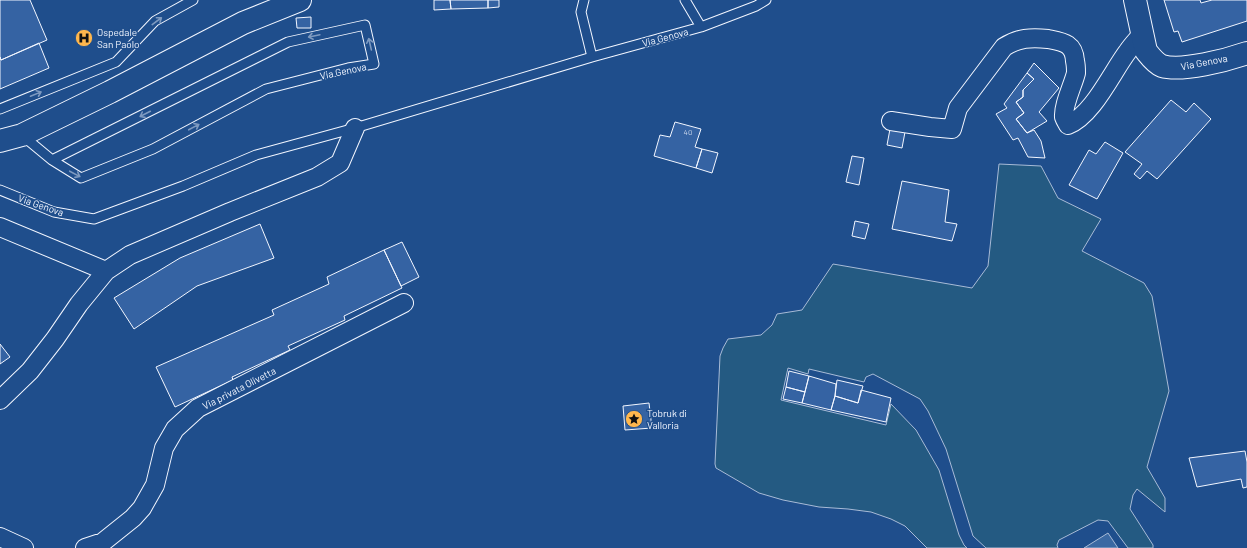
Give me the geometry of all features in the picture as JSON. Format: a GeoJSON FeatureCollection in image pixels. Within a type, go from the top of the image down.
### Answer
{"type":"FeatureCollection","features":[{"type":"Feature","properties":{"kind":"street"},"geometry":{"type":"LineString","coordinates":[[0,141],[22,135],[110,92],[243,23],[300,0]]}},
{"type":"Feature","properties":{"kind":"street","name":"Via Genova"},"geometry":{"type":"LineString","coordinates":[[1136,0],[1146,51],[1151,58],[1160,65],[1175,68],[1200,65],[1247,53]]}},
{"type":"Feature","properties":{"kind":"street"},"geometry":{"type":"LineString","coordinates":[[891,121],[952,129],[958,108],[1004,47],[1012,42],[1024,38],[1062,41],[1068,44],[1074,52],[1076,71],[1064,111],[1064,119],[1068,125],[1073,123],[1081,116],[1094,102],[1127,51],[1142,34]]}},
{"type":"Feature","properties":{"kind":"street"},"geometry":{"type":"LineString","coordinates":[[0,400],[30,370],[55,339],[79,304],[106,271],[130,256],[230,212],[323,174],[340,163],[355,128]]}},
{"type":"Feature","properties":{"kind":"street"},"geometry":{"type":"LineString","coordinates":[[0,227],[106,271]]}},
{"type":"Feature","properties":{"kind":"street","name":"Via privata Olivetta"},"geometry":{"type":"LineString","coordinates":[[85,548],[103,542],[142,508],[155,485],[164,448],[175,429],[198,408],[404,303]]}},
{"type":"Feature","properties":{"kind":"street"},"geometry":{"type":"LineString","coordinates":[[0,537],[24,548]]}},
{"type":"Feature","properties":{"kind":"lane"},"geometry":{"type":"LineString","coordinates":[[0,109],[116,62],[155,21],[193,0]]}},
{"type":"Feature","properties":{"kind":"lane"},"geometry":{"type":"LineString","coordinates":[[584,0],[581,12],[592,57]]}},
{"type":"Feature","properties":{"kind":"lane"},"geometry":{"type":"LineString","coordinates":[[685,0],[701,27]]}},
{"type":"Feature","properties":{"kind":"lane","name":"Via Genova"},"geometry":{"type":"LineString","coordinates":[[0,190],[54,212],[94,219],[183,186],[256,155],[355,128],[592,57],[701,27],[756,6],[766,0]]}},
{"type":"Feature","properties":{"kind":"lane","name":"Via Genova"},"geometry":{"type":"LineString","coordinates":[[22,135],[52,160],[80,178],[153,149],[266,89],[348,68],[374,64],[365,25],[288,42],[52,160]]}},
{"type":"Feature","properties":{"kind":"shaded area"},"geometry":{"type":"Polygon","coordinates":[[[999,164],[1041,166],[1058,198],[1101,219],[1082,251],[1144,283],[1152,296],[1169,391],[1147,467],[1165,498],[1165,512],[1137,489],[1133,495],[1130,509],[1153,545],[1153,548],[1128,548],[1108,521],[1098,520],[1059,540],[1057,545],[1058,548],[986,548],[973,536],[946,449],[928,411],[920,399],[873,374],[866,377],[864,382],[809,369],[808,374],[788,368],[781,400],[886,425],[891,404],[916,430],[939,470],[959,535],[967,548],[927,548],[905,526],[891,519],[871,512],[819,507],[783,500],[759,493],[716,468],[720,356],[728,339],[761,335],[772,325],[777,314],[802,310],[833,264],[972,288],[988,266],[999,164]]]}},
{"type":"Feature","properties":{"kind":"shaded area"},"geometry":{"type":"Polygon","coordinates":[[[1108,533],[1118,548],[1084,548],[1108,533]]]}},
{"type":"Feature","properties":{"kind":"building"},"geometry":{"type":"Polygon","coordinates":[[[0,0],[30,0],[47,40],[1,60],[0,0]]]}},
{"type":"Feature","properties":{"kind":"building"},"geometry":{"type":"Polygon","coordinates":[[[434,0],[450,0],[451,9],[434,10],[434,0]]]}},
{"type":"Feature","properties":{"kind":"building"},"geometry":{"type":"Polygon","coordinates":[[[450,0],[488,0],[488,8],[451,9],[450,0]]]}},
{"type":"Feature","properties":{"kind":"building"},"geometry":{"type":"Polygon","coordinates":[[[488,0],[499,0],[499,7],[488,8],[488,0]]]}},
{"type":"Feature","properties":{"kind":"building"},"geometry":{"type":"Polygon","coordinates":[[[1164,0],[1200,0],[1201,3],[1212,0],[1247,0],[1247,21],[1182,42],[1178,31],[1174,32],[1164,0]]]}},
{"type":"Feature","properties":{"kind":"building"},"geometry":{"type":"Polygon","coordinates":[[[311,17],[311,28],[297,28],[296,18],[311,17]]]}},
{"type":"Feature","properties":{"kind":"building"},"geometry":{"type":"Polygon","coordinates":[[[39,43],[49,68],[0,89],[0,57],[1,60],[39,43]]]}},
{"type":"Feature","properties":{"kind":"building"},"geometry":{"type":"Polygon","coordinates":[[[1034,63],[1059,88],[1039,112],[1047,121],[1027,133],[1016,119],[1024,113],[1016,102],[1023,97],[1023,90],[1034,79],[1027,73],[1034,63]]]}},
{"type":"Feature","properties":{"kind":"building"},"geometry":{"type":"Polygon","coordinates":[[[1027,73],[1034,79],[1023,90],[1023,97],[1016,102],[1024,113],[1016,119],[1027,133],[1034,130],[1041,141],[1045,158],[1028,157],[1018,138],[1013,140],[996,114],[1007,108],[1004,104],[1027,73]]]}},
{"type":"Feature","properties":{"kind":"building"},"geometry":{"type":"Polygon","coordinates":[[[1171,100],[1186,112],[1194,103],[1211,119],[1157,179],[1147,171],[1140,179],[1134,174],[1142,164],[1125,152],[1171,100]]]}},
{"type":"Feature","properties":{"kind":"building"},"geometry":{"type":"Polygon","coordinates":[[[675,122],[701,129],[695,147],[702,149],[696,168],[654,156],[660,135],[670,137],[675,122]]]}},
{"type":"Feature","properties":{"kind":"building"},"geometry":{"type":"Polygon","coordinates":[[[890,129],[905,132],[902,148],[887,145],[890,129]]]}},
{"type":"Feature","properties":{"kind":"building"},"geometry":{"type":"Polygon","coordinates":[[[1105,142],[1123,153],[1097,199],[1069,185],[1089,150],[1096,154],[1105,142]]]}},
{"type":"Feature","properties":{"kind":"building"},"geometry":{"type":"Polygon","coordinates":[[[702,149],[718,153],[712,173],[696,168],[702,149]]]}},
{"type":"Feature","properties":{"kind":"building"},"geometry":{"type":"Polygon","coordinates":[[[852,156],[864,158],[859,185],[846,182],[852,156]]]}},
{"type":"Feature","properties":{"kind":"building"},"geometry":{"type":"Polygon","coordinates":[[[902,181],[949,190],[945,222],[957,224],[952,241],[892,229],[902,181]]]}},
{"type":"Feature","properties":{"kind":"building"},"geometry":{"type":"Polygon","coordinates":[[[855,221],[869,224],[865,239],[852,236],[855,221]]]}},
{"type":"Feature","properties":{"kind":"building"},"geometry":{"type":"Polygon","coordinates":[[[260,224],[274,258],[197,286],[134,329],[114,298],[180,258],[260,224]]]}},
{"type":"Feature","properties":{"kind":"building"},"geometry":{"type":"Polygon","coordinates":[[[402,242],[419,277],[401,286],[384,250],[402,242]]]}},
{"type":"Feature","properties":{"kind":"building"},"geometry":{"type":"Polygon","coordinates":[[[384,250],[402,288],[344,316],[345,320],[288,346],[290,350],[232,377],[233,380],[175,407],[156,367],[274,315],[272,310],[329,284],[327,277],[384,250]]]}},
{"type":"Feature","properties":{"kind":"building"},"geometry":{"type":"Polygon","coordinates":[[[0,344],[10,357],[0,364],[0,344]]]}},
{"type":"Feature","properties":{"kind":"building"},"geometry":{"type":"Polygon","coordinates":[[[789,371],[809,376],[805,392],[786,387],[789,371]]]}},
{"type":"Feature","properties":{"kind":"building"},"geometry":{"type":"Polygon","coordinates":[[[809,376],[836,384],[835,396],[831,410],[802,403],[809,376]]]}},
{"type":"Feature","properties":{"kind":"building"},"geometry":{"type":"Polygon","coordinates":[[[837,380],[863,386],[858,403],[835,396],[837,380]]]}},
{"type":"Feature","properties":{"kind":"building"},"geometry":{"type":"Polygon","coordinates":[[[786,387],[805,392],[802,403],[783,399],[786,387]]]}},
{"type":"Feature","properties":{"kind":"building"},"geometry":{"type":"Polygon","coordinates":[[[861,390],[891,398],[886,422],[831,410],[835,396],[858,403],[861,390]]]}},
{"type":"Feature","properties":{"kind":"building"},"geometry":{"type":"Polygon","coordinates":[[[649,403],[652,428],[625,430],[623,406],[649,403]]]}},
{"type":"Feature","properties":{"kind":"building"},"geometry":{"type":"Polygon","coordinates":[[[1245,451],[1247,462],[1247,487],[1243,488],[1241,479],[1197,487],[1189,458],[1245,451]]]}},
{"type":"Feature","properties":{"kind":"place","name":"Ospedale San Paolo"},"geometry":{"type":"Point","coordinates":[84,38]}},
{"type":"Feature","properties":{"kind":"place","name":"Tobruk di Valloria"},"geometry":{"type":"Point","coordinates":[634,419]}}]}
